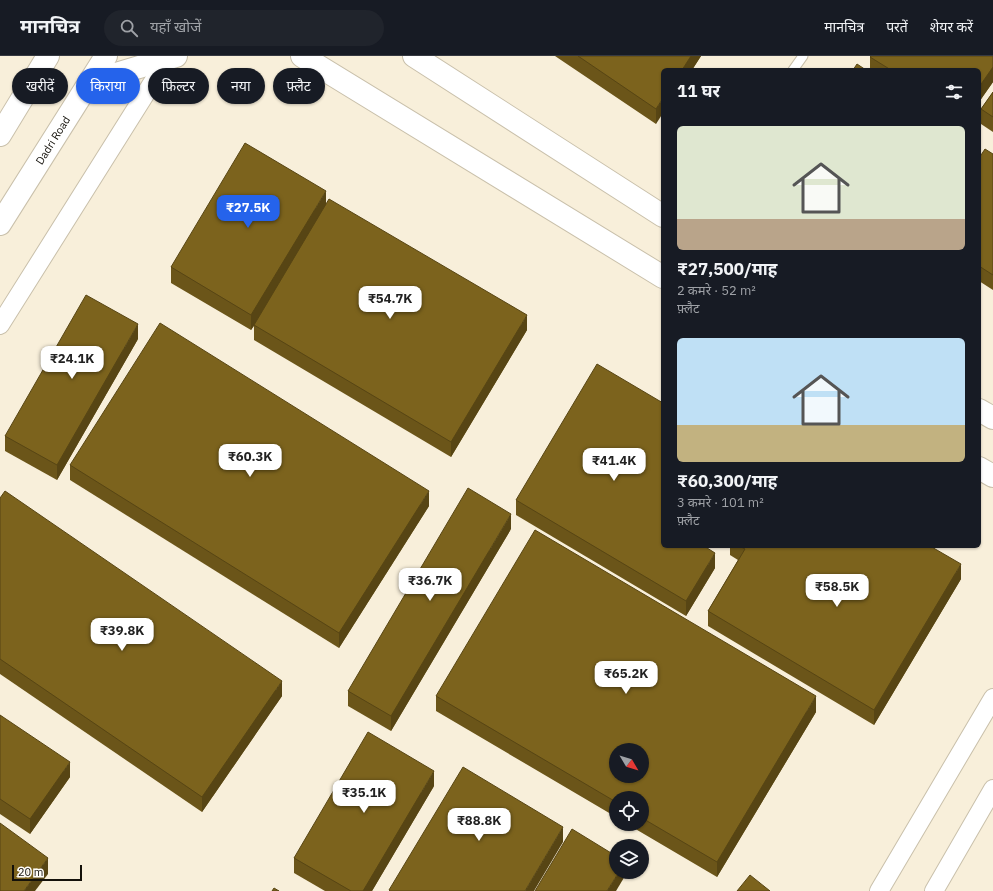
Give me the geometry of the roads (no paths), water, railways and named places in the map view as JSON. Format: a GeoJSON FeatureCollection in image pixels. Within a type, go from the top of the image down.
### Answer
{"type":"FeatureCollection","features":[{"type":"Feature","properties":{"kind":"street"},"geometry":{"type":"LineString","coordinates":[[0,135],[48,56]]}},
{"type":"Feature","properties":{"kind":"street","name":"Dadri Road"},"geometry":{"type":"LineString","coordinates":[[98,68],[106,56]]}},
{"type":"Feature","properties":{"kind":"street"},"geometry":{"type":"LineString","coordinates":[[302,56],[661,272]]}},
{"type":"Feature","properties":{"kind":"street"},"geometry":{"type":"LineString","coordinates":[[414,56],[661,215]]}},
{"type":"Feature","properties":{"kind":"street"},"geometry":{"type":"LineString","coordinates":[[136,68],[172,57]]}},
{"type":"Feature","properties":{"kind":"street"},"geometry":{"type":"LineString","coordinates":[[0,325],[172,57]]}},
{"type":"Feature","properties":{"kind":"street","name":"Dadri Road"},"geometry":{"type":"LineString","coordinates":[[0,224],[76,103]]}},
{"type":"Feature","properties":{"kind":"street"},"geometry":{"type":"LineString","coordinates":[[981,411],[993,418]]}},
{"type":"Feature","properties":{"kind":"street"},"geometry":{"type":"LineString","coordinates":[[981,469],[993,476]]}},
{"type":"Feature","properties":{"kind":"street"},"geometry":{"type":"LineString","coordinates":[[879,891],[993,698]]}},
{"type":"Feature","properties":{"kind":"street"},"geometry":{"type":"LineString","coordinates":[[934,891],[993,789]]}},
{"type":"Feature","properties":{"kind":"lane"},"geometry":{"type":"LineString","coordinates":[[794,68],[803,56]]}}]}
